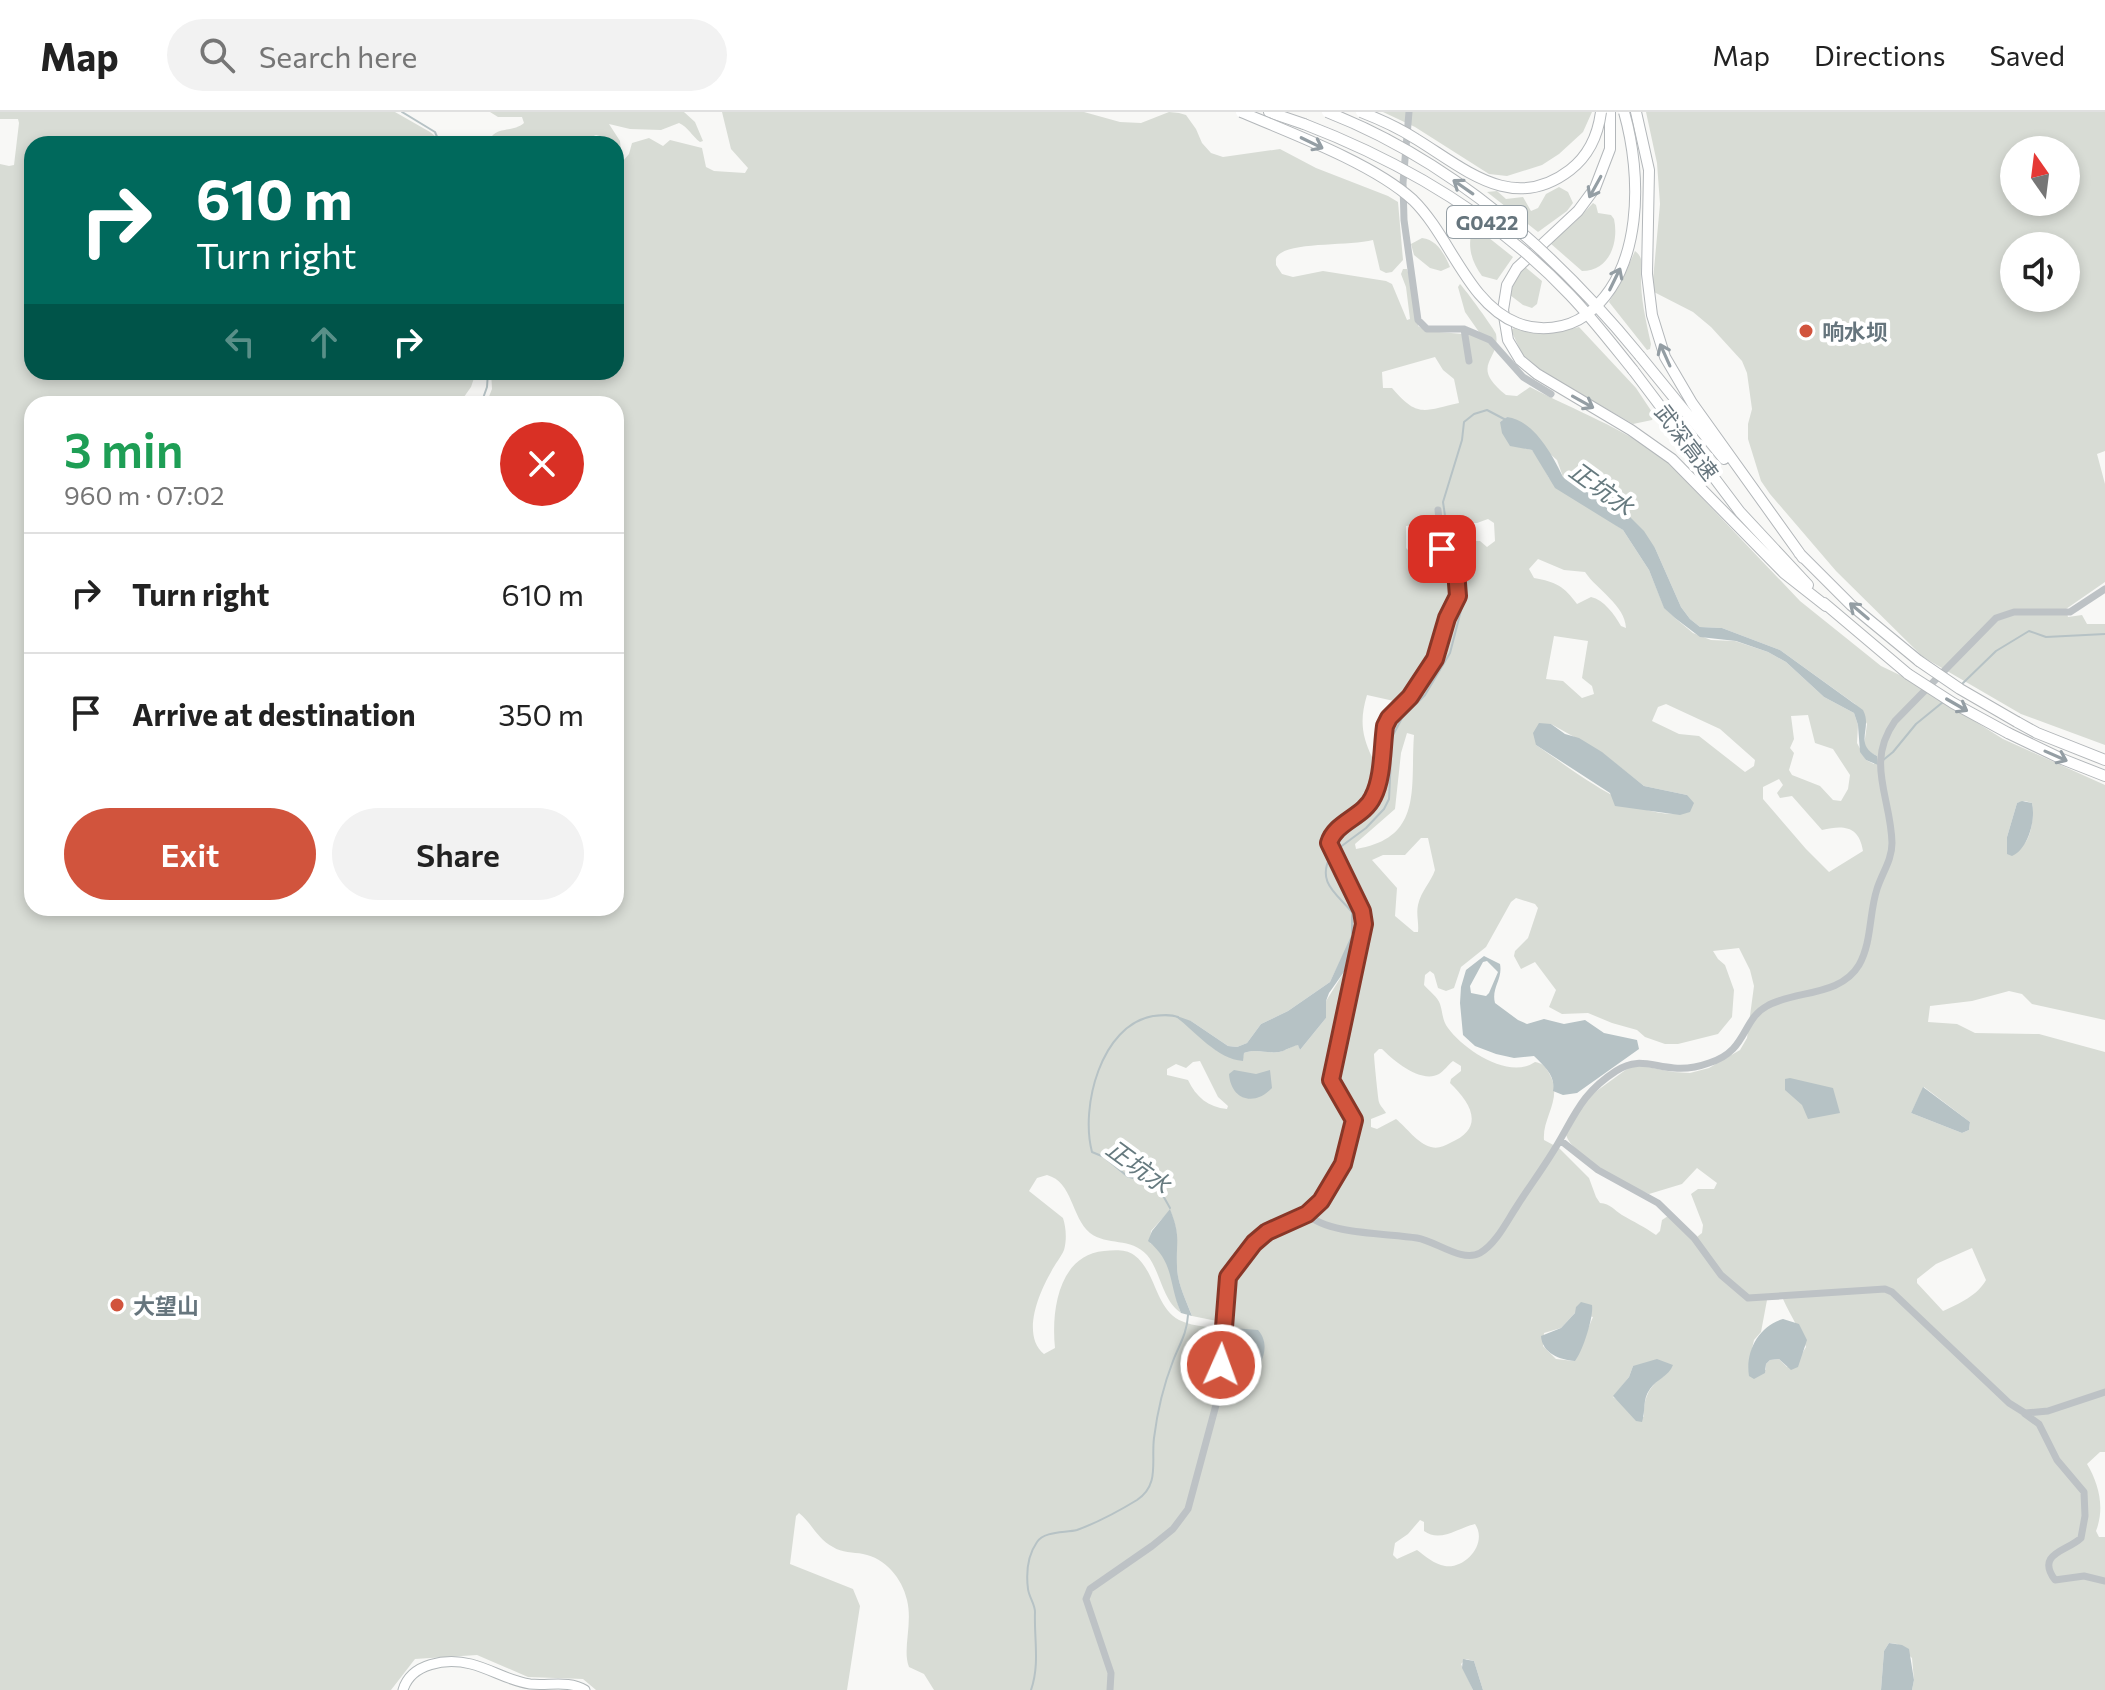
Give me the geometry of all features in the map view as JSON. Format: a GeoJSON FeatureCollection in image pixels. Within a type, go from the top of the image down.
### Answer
{"type":"FeatureCollection","features":[{"type":"Feature","properties":{"kind":"highway"},"geometry":{"type":"LineString","coordinates":[[1241,112],[1288,131],[1389,182],[1428,216],[1475,289],[1490,306],[1518,324],[1544,328],[1569,325],[1593,310],[1612,287],[1625,257],[1635,193],[1633,151],[1624,112]]}},
{"type":"Feature","properties":{"kind":"highway","name":"武深高速"},"geometry":{"type":"LineString","coordinates":[[1269,112],[1358,144],[1407,169],[1484,220],[1568,292],[1633,370],[1740,512],[1826,606],[1908,674],[1953,703],[2062,759],[2105,776]]}},
{"type":"Feature","properties":{"kind":"highway","name":"武深高速"},"geometry":{"type":"LineString","coordinates":[[1327,112],[1400,146],[1488,205],[1561,267],[1602,309],[1803,558],[1851,605],[1919,661],[1960,689],[2017,722],[2105,759]]}},
{"type":"Feature","properties":{"kind":"highway"},"geometry":{"type":"LineString","coordinates":[[1361,112],[1414,137],[1485,181],[1506,187],[1527,188],[1550,183],[1582,159],[1596,134],[1601,112]]}},
{"type":"Feature","properties":{"kind":"highway"},"geometry":{"type":"LineString","coordinates":[[1610,112],[1610,149],[1595,188],[1578,211],[1517,268],[1507,285],[1503,310],[1508,340],[1520,360],[1537,374],[1631,430],[1672,459],[1784,573],[1826,606]]}},
{"type":"Feature","properties":{"kind":"highway"},"geometry":{"type":"LineString","coordinates":[[1636,112],[1649,170],[1647,290],[1659,341],[1692,403],[1803,558]]}},
{"type":"Feature","properties":{"kind":"main road"},"geometry":{"type":"LineString","coordinates":[[403,1690],[405,1680],[416,1669],[434,1664],[468,1663],[528,1684],[567,1684],[585,1690]]}},
{"type":"Feature","properties":{"kind":"street"},"geometry":{"type":"LineString","coordinates":[[1409,112],[1403,183],[1404,220],[1417,317],[1427,329],[1464,329],[1490,340],[1523,377],[1551,394]]}},
{"type":"Feature","properties":{"kind":"street"},"geometry":{"type":"LineString","coordinates":[[1464,329],[1469,361]]}},
{"type":"Feature","properties":{"kind":"street"},"geometry":{"type":"LineString","coordinates":[[1110,1690],[1111,1673],[1086,1599],[1090,1589],[1173,1529],[1188,1509],[1216,1405],[1228,1277],[1254,1243],[1267,1232],[1307,1214],[1321,1201],[1343,1164],[1354,1120],[1331,1080],[1357,969],[1364,918],[1329,843],[1333,833],[1375,795],[1385,726],[1410,697],[1435,659],[1447,618],[1458,596],[1456,571],[1442,549],[1438,510]]}},
{"type":"Feature","properties":{"kind":"street"},"geometry":{"type":"LineString","coordinates":[[1307,1214],[1312,1220],[1346,1229],[1418,1238],[1455,1252],[1479,1254],[1492,1242],[1560,1140],[1573,1113],[1586,1096],[1617,1070],[1636,1062],[1689,1068],[1717,1060],[1736,1048],[1761,1010],[1778,1001],[1830,987],[1857,969],[1869,932],[1877,889],[1892,847],[1880,760],[1883,738],[1895,721],[1996,618],[2014,612],[2067,613],[2105,589]]}},
{"type":"Feature","properties":{"kind":"street"},"geometry":{"type":"LineString","coordinates":[[1560,1140],[1598,1170],[1658,1203],[1694,1238],[1729,1283],[1748,1298],[1885,1289],[1892,1292],[2009,1403],[2039,1424],[2057,1460],[2081,1486],[2085,1498],[2081,1538],[2053,1554],[2050,1560],[2052,1577],[2055,1580],[2084,1576],[2105,1581]]}},
{"type":"Feature","properties":{"kind":"street"},"geometry":{"type":"LineString","coordinates":[[2025,1413],[2048,1411],[2105,1392]]}},
{"type":"Feature","properties":{"kind":"shaded area"},"geometry":{"type":"Polygon","coordinates":[[[0,112],[395,112],[435,136],[24,136],[24,380],[473,380],[465,396],[24,396],[24,916],[624,916],[624,396],[489,396],[491,380],[624,380],[624,160],[632,143],[649,138],[663,146],[670,140],[702,148],[706,167],[714,171],[745,173],[748,168],[731,149],[722,112],[1084,112],[1120,122],[1141,123],[1169,112],[1186,115],[1211,153],[1223,157],[1280,149],[1316,168],[1398,202],[1403,260],[1392,272],[1380,270],[1373,240],[1289,250],[1278,256],[1276,265],[1282,274],[1293,277],[1323,271],[1386,281],[1392,284],[1407,320],[1410,319],[1406,287],[1401,274],[1403,269],[1407,269],[1419,307],[1418,326],[1427,331],[1475,335],[1479,332],[1465,312],[1458,287],[1460,284],[1496,334],[1487,369],[1495,385],[1506,395],[1517,396],[1530,387],[1649,448],[1665,459],[1800,601],[1881,666],[1906,678],[2003,739],[2105,785],[2105,1020],[2032,1004],[2022,994],[2009,991],[1972,1001],[1930,1006],[1928,1022],[1957,1024],[1975,1033],[2039,1034],[2105,1052],[2105,1452],[2100,1452],[2087,1464],[2099,1496],[2100,1514],[2096,1531],[2099,1537],[2105,1537],[2105,1690],[1912,1690],[1912,1658],[1897,1644],[1889,1643],[1884,1651],[1881,1690],[1483,1690],[1474,1661],[1466,1659],[1461,1664],[1473,1690],[934,1690],[924,1674],[909,1667],[909,1609],[897,1577],[871,1556],[827,1544],[799,1513],[796,1516],[790,1564],[853,1589],[860,1606],[847,1690],[596,1690],[583,1679],[528,1677],[477,1655],[415,1659],[391,1690],[0,1690],[0,164],[14,165],[18,119],[0,119],[0,112]],[[1435,357],[1382,372],[1383,388],[1392,388],[1408,404],[1422,410],[1459,403],[1454,379],[1443,370],[1435,357]],[[1507,417],[1500,422],[1519,447],[1532,450],[1549,478],[1623,530],[1649,570],[1664,607],[1675,618],[1693,633],[1711,640],[1735,641],[1786,662],[1824,697],[1854,713],[1858,725],[1857,743],[1866,760],[1874,764],[1877,756],[1864,746],[1867,724],[1855,704],[1780,650],[1722,628],[1700,627],[1681,607],[1655,548],[1602,498],[1574,479],[1569,481],[1563,477],[1557,460],[1507,417]],[[1488,519],[1463,523],[1470,541],[1480,541],[1487,547],[1495,541],[1494,523],[1488,519]],[[1436,522],[1406,526],[1406,548],[1409,551],[1439,547],[1436,522]],[[1538,559],[1529,569],[1534,578],[1559,586],[1577,604],[1591,597],[1600,601],[1626,628],[1616,605],[1585,572],[1564,570],[1538,559]],[[1554,636],[1546,679],[1563,681],[1582,698],[1594,694],[1592,686],[1582,678],[1588,641],[1554,636]],[[1367,695],[1363,711],[1366,741],[1372,757],[1379,756],[1385,735],[1380,719],[1388,714],[1394,701],[1367,695]],[[1666,704],[1658,707],[1652,721],[1679,734],[1699,736],[1745,772],[1754,766],[1755,760],[1720,729],[1666,704]],[[1808,715],[1791,716],[1794,739],[1790,748],[1794,753],[1789,770],[1792,775],[1820,786],[1833,800],[1841,801],[1848,789],[1850,775],[1833,749],[1815,743],[1808,715]],[[1551,724],[1536,745],[1589,782],[1630,804],[1671,814],[1690,811],[1687,795],[1644,786],[1601,752],[1551,724]],[[1407,733],[1401,753],[1395,809],[1355,844],[1356,849],[1378,843],[1393,834],[1403,822],[1412,791],[1414,735],[1407,733]],[[1779,779],[1763,787],[1763,799],[1829,872],[1863,851],[1854,832],[1844,828],[1822,830],[1792,796],[1780,798],[1777,793],[1783,785],[1779,779]],[[2017,803],[2007,837],[2007,854],[2027,839],[2032,824],[2032,803],[2017,803]],[[1421,838],[1405,855],[1383,855],[1372,860],[1397,888],[1395,916],[1418,932],[1418,905],[1435,870],[1428,838],[1421,838]],[[1516,898],[1511,902],[1486,947],[1461,967],[1454,988],[1446,991],[1438,988],[1434,974],[1430,971],[1425,975],[1424,985],[1439,1001],[1446,1025],[1455,1037],[1488,1060],[1513,1067],[1524,1067],[1535,1062],[1546,1068],[1554,1091],[1544,1140],[1559,1148],[1589,1178],[1600,1203],[1656,1235],[1662,1220],[1668,1216],[1693,1240],[1702,1233],[1703,1225],[1691,1194],[1698,1189],[1714,1189],[1717,1183],[1697,1168],[1682,1184],[1649,1194],[1590,1161],[1566,1135],[1587,1098],[1631,1066],[1690,1073],[1709,1068],[1740,1050],[1747,1038],[1754,986],[1739,948],[1713,951],[1725,965],[1734,990],[1732,1017],[1718,1034],[1678,1044],[1665,1044],[1645,1037],[1637,1030],[1588,1013],[1562,1014],[1549,1007],[1556,990],[1535,962],[1521,969],[1514,956],[1528,938],[1538,908],[1535,904],[1516,898]],[[1353,934],[1330,982],[1288,1011],[1261,1024],[1247,1043],[1237,1047],[1228,1046],[1191,1021],[1188,1026],[1217,1051],[1243,1057],[1244,1053],[1279,1052],[1298,1044],[1300,1050],[1326,1018],[1326,1001],[1346,969],[1353,934]],[[1382,1049],[1374,1054],[1379,1102],[1386,1113],[1371,1119],[1371,1127],[1377,1129],[1396,1119],[1421,1142],[1436,1148],[1461,1137],[1468,1130],[1471,1123],[1469,1107],[1450,1083],[1461,1071],[1461,1066],[1453,1061],[1439,1074],[1424,1076],[1408,1069],[1382,1049]],[[1200,1061],[1186,1068],[1176,1064],[1167,1069],[1167,1075],[1188,1080],[1203,1100],[1227,1109],[1200,1061]],[[1924,1087],[1911,1113],[1962,1133],[1969,1130],[1970,1122],[1924,1087]],[[1047,1175],[1037,1178],[1029,1191],[1063,1218],[1064,1250],[1046,1281],[1034,1314],[1034,1336],[1044,1354],[1055,1348],[1057,1302],[1068,1273],[1077,1262],[1089,1255],[1116,1250],[1131,1253],[1141,1262],[1165,1307],[1179,1320],[1233,1332],[1234,1350],[1227,1387],[1263,1356],[1264,1341],[1227,1323],[1192,1316],[1178,1279],[1177,1233],[1170,1210],[1151,1231],[1150,1243],[1168,1265],[1181,1313],[1170,1301],[1156,1269],[1141,1249],[1090,1233],[1062,1185],[1047,1175]],[[1972,1248],[1936,1264],[1917,1279],[1917,1283],[1943,1311],[1973,1295],[1986,1280],[1972,1248]],[[1783,1299],[1767,1300],[1761,1332],[1754,1340],[1749,1362],[1766,1370],[1770,1360],[1779,1359],[1787,1367],[1800,1357],[1806,1347],[1783,1299]],[[1575,1313],[1561,1328],[1544,1333],[1543,1346],[1556,1359],[1574,1361],[1593,1317],[1575,1313]],[[1633,1366],[1629,1377],[1613,1397],[1644,1417],[1648,1393],[1664,1376],[1633,1366]],[[1420,1520],[1395,1543],[1393,1555],[1397,1559],[1417,1550],[1437,1564],[1453,1566],[1473,1553],[1479,1539],[1475,1524],[1436,1536],[1424,1531],[1424,1522],[1420,1520]]]}},
{"type":"Feature","properties":{"kind":"shaded area"},"geometry":{"type":"Polygon","coordinates":[[[490,112],[684,112],[695,122],[703,141],[700,142],[679,123],[661,130],[630,129],[609,124],[617,136],[492,136],[524,123],[522,117],[498,117],[490,112]]]}},
{"type":"Feature","properties":{"kind":"shaded area"},"geometry":{"type":"Polygon","coordinates":[[[1383,112],[1592,112],[1583,132],[1559,154],[1542,165],[1507,176],[1489,174],[1415,127],[1383,112]]]}},
{"type":"Feature","properties":{"kind":"shaded area"},"geometry":{"type":"Polygon","coordinates":[[[1646,112],[2105,112],[2105,451],[2097,454],[2105,484],[2105,582],[2066,609],[2068,617],[2082,615],[2087,624],[2105,624],[2105,745],[2021,714],[1923,657],[1836,571],[1770,494],[1761,481],[1748,439],[1752,409],[1747,373],[1742,361],[1693,312],[1652,291],[1660,204],[1657,163],[1646,112]]]}},
{"type":"Feature","properties":{"kind":"shaded area"},"geometry":{"type":"Polygon","coordinates":[[[1559,187],[1568,192],[1573,203],[1538,232],[1487,192],[1497,191],[1506,199],[1523,197],[1531,211],[1538,208],[1546,194],[1559,187]]]}},
{"type":"Feature","properties":{"kind":"shaded area"},"geometry":{"type":"Polygon","coordinates":[[[1593,203],[1598,213],[1611,215],[1614,219],[1615,237],[1606,261],[1592,270],[1582,271],[1550,243],[1593,203]]]}},
{"type":"Feature","properties":{"kind":"shaded area"},"geometry":{"type":"Polygon","coordinates":[[[1474,226],[1513,257],[1497,280],[1482,276],[1475,264],[1470,246],[1474,226]]]}},
{"type":"Feature","properties":{"kind":"shaded area"},"geometry":{"type":"Polygon","coordinates":[[[1422,238],[1436,244],[1450,267],[1441,271],[1430,268],[1414,255],[1411,244],[1422,238]]]}},
{"type":"Feature","properties":{"kind":"shaded area"},"geometry":{"type":"Polygon","coordinates":[[[1635,251],[1641,260],[1642,297],[1651,344],[1647,350],[1609,302],[1635,251]]]}},
{"type":"Feature","properties":{"kind":"shaded area"},"geometry":{"type":"Polygon","coordinates":[[[1524,266],[1542,281],[1537,304],[1532,308],[1510,295],[1515,279],[1524,266]]]}},
{"type":"Feature","properties":{"kind":"shaded area"},"geometry":{"type":"Polygon","coordinates":[[[1579,327],[1636,388],[1654,415],[1652,420],[1633,424],[1546,374],[1522,354],[1511,330],[1546,333],[1579,327]]]}},
{"type":"Feature","properties":{"kind":"shaded area"},"geometry":{"type":"Polygon","coordinates":[[[1507,417],[1534,432],[1563,477],[1582,483],[1625,512],[1644,531],[1655,548],[1681,607],[1690,619],[1700,627],[1722,628],[1780,650],[1863,710],[1866,746],[1877,756],[1878,765],[1866,760],[1860,752],[1854,713],[1824,697],[1786,662],[1736,641],[1700,637],[1664,608],[1649,570],[1623,530],[1555,488],[1532,450],[1510,446],[1500,422],[1507,417]]]}},
{"type":"Feature","properties":{"kind":"shaded area"},"geometry":{"type":"Polygon","coordinates":[[[1539,723],[1551,724],[1565,734],[1579,738],[1602,752],[1644,786],[1687,795],[1694,803],[1690,812],[1680,815],[1615,806],[1610,793],[1536,745],[1533,733],[1539,723]]]}},
{"type":"Feature","properties":{"kind":"shaded area"},"geometry":{"type":"Polygon","coordinates":[[[2017,803],[2032,803],[2032,825],[2026,841],[2012,856],[2007,854],[2007,837],[2017,803]]]}},
{"type":"Feature","properties":{"kind":"shaded area"},"geometry":{"type":"Polygon","coordinates":[[[1352,934],[1346,969],[1326,1001],[1326,1018],[1300,1050],[1298,1045],[1279,1052],[1244,1053],[1243,1061],[1233,1059],[1216,1050],[1176,1017],[1191,1021],[1228,1046],[1247,1043],[1261,1024],[1288,1011],[1330,982],[1352,934]]]}},
{"type":"Feature","properties":{"kind":"shaded area"},"geometry":{"type":"Polygon","coordinates":[[[1484,956],[1500,964],[1495,1003],[1518,1020],[1527,1024],[1544,1019],[1564,1024],[1585,1020],[1604,1033],[1637,1040],[1639,1049],[1577,1093],[1563,1095],[1553,1091],[1551,1076],[1534,1056],[1514,1058],[1496,1054],[1475,1046],[1463,1035],[1460,1003],[1466,970],[1484,956]],[[1487,961],[1483,962],[1470,986],[1471,993],[1486,996],[1498,972],[1487,961]]]}},
{"type":"Feature","properties":{"kind":"shaded area"},"geometry":{"type":"Polygon","coordinates":[[[1234,1070],[1256,1074],[1270,1070],[1272,1088],[1258,1097],[1244,1098],[1231,1083],[1229,1074],[1234,1070]]]}},
{"type":"Feature","properties":{"kind":"shaded area"},"geometry":{"type":"Polygon","coordinates":[[[1785,1079],[1833,1088],[1840,1113],[1808,1119],[1802,1105],[1785,1090],[1785,1079]]]}},
{"type":"Feature","properties":{"kind":"shaded area"},"geometry":{"type":"Polygon","coordinates":[[[1923,1087],[1970,1122],[1969,1130],[1962,1133],[1911,1113],[1923,1087]]]}},
{"type":"Feature","properties":{"kind":"shaded area"},"geometry":{"type":"Polygon","coordinates":[[[1170,1209],[1177,1232],[1178,1279],[1192,1316],[1181,1313],[1163,1257],[1148,1241],[1170,1209]]]}},
{"type":"Feature","properties":{"kind":"shaded area"},"geometry":{"type":"Polygon","coordinates":[[[1581,1302],[1592,1305],[1592,1311],[1581,1351],[1575,1361],[1558,1357],[1548,1351],[1541,1336],[1561,1328],[1581,1302]]]}},
{"type":"Feature","properties":{"kind":"shaded area"},"geometry":{"type":"Polygon","coordinates":[[[1783,1319],[1799,1324],[1807,1340],[1798,1367],[1791,1370],[1779,1359],[1770,1360],[1765,1373],[1754,1379],[1749,1376],[1748,1367],[1752,1349],[1767,1327],[1783,1319]]]}},
{"type":"Feature","properties":{"kind":"shaded area"},"geometry":{"type":"Polygon","coordinates":[[[1233,1328],[1258,1330],[1265,1348],[1253,1375],[1229,1392],[1227,1387],[1234,1350],[1233,1328]]]}},
{"type":"Feature","properties":{"kind":"shaded area"},"geometry":{"type":"Polygon","coordinates":[[[1657,1359],[1673,1365],[1650,1389],[1642,1422],[1636,1421],[1613,1396],[1629,1377],[1633,1366],[1657,1359]]]}},
{"type":"Feature","properties":{"kind":"shaded area"},"geometry":{"type":"Polygon","coordinates":[[[1889,1643],[1909,1649],[1914,1680],[1912,1690],[1881,1690],[1884,1651],[1889,1643]]]}},
{"type":"Feature","properties":{"kind":"shaded area"},"geometry":{"type":"Polygon","coordinates":[[[1463,1659],[1474,1661],[1483,1690],[1473,1690],[1462,1668],[1463,1659]]]}},
{"type":"Feature","properties":{"kind":"waterway"},"geometry":{"type":"LineString","coordinates":[[402,112],[437,136]]}},
{"type":"Feature","properties":{"kind":"waterway"},"geometry":{"type":"LineString","coordinates":[[484,396],[487,380]]}},
{"type":"Feature","properties":{"kind":"waterway","name":"正坑水"},"geometry":{"type":"LineString","coordinates":[[1339,848],[1366,828],[1384,809],[1389,799],[1392,737],[1402,718],[1425,695],[1450,653],[1466,591],[1463,574],[1449,543],[1443,502],[1462,440],[1464,422],[1474,414],[1487,410],[1506,420]]}},
{"type":"Feature","properties":{"kind":"waterway","name":"正坑水"},"geometry":{"type":"LineString","coordinates":[[1962,684],[1996,651],[2029,631],[2046,637],[2105,634]]}},
{"type":"Feature","properties":{"kind":"waterway","name":"正坑水"},"geometry":{"type":"LineString","coordinates":[[1882,761],[1916,724],[1943,702]]}},
{"type":"Feature","properties":{"kind":"waterway","name":"正坑水"},"geometry":{"type":"LineString","coordinates":[[1331,855],[1327,864],[1327,880],[1334,893],[1352,912],[1352,933]]}},
{"type":"Feature","properties":{"kind":"waterway","name":"正坑水"},"geometry":{"type":"LineString","coordinates":[[1170,1208],[1161,1192],[1127,1176],[1104,1157],[1092,1152],[1089,1113],[1098,1070],[1120,1035],[1135,1023],[1153,1016],[1178,1017]]}},
{"type":"Feature","properties":{"kind":"waterway","name":"正坑水"},"geometry":{"type":"LineString","coordinates":[[1031,1690],[1036,1651],[1035,1609],[1027,1583],[1032,1553],[1040,1538],[1077,1530],[1100,1520],[1137,1500],[1149,1487],[1159,1409],[1188,1315]]}},
{"type":"Feature","properties":{"kind":"place","name":"响水坝"},"geometry":{"type":"Point","coordinates":[1806,331]}},
{"type":"Feature","properties":{"kind":"place","name":"大望山"},"geometry":{"type":"Point","coordinates":[117,1305]}},
{"type":"Feature","properties":{"kind":"route"},"geometry":{"type":"LineString","coordinates":[[1221,1365],[1228,1277],[1254,1243],[1267,1232],[1307,1214],[1321,1201],[1343,1164],[1354,1120],[1331,1080],[1357,969],[1364,918],[1329,843],[1333,833],[1375,795],[1385,726],[1410,697],[1435,659],[1447,618],[1458,596],[1456,571],[1442,549]]}}]}
